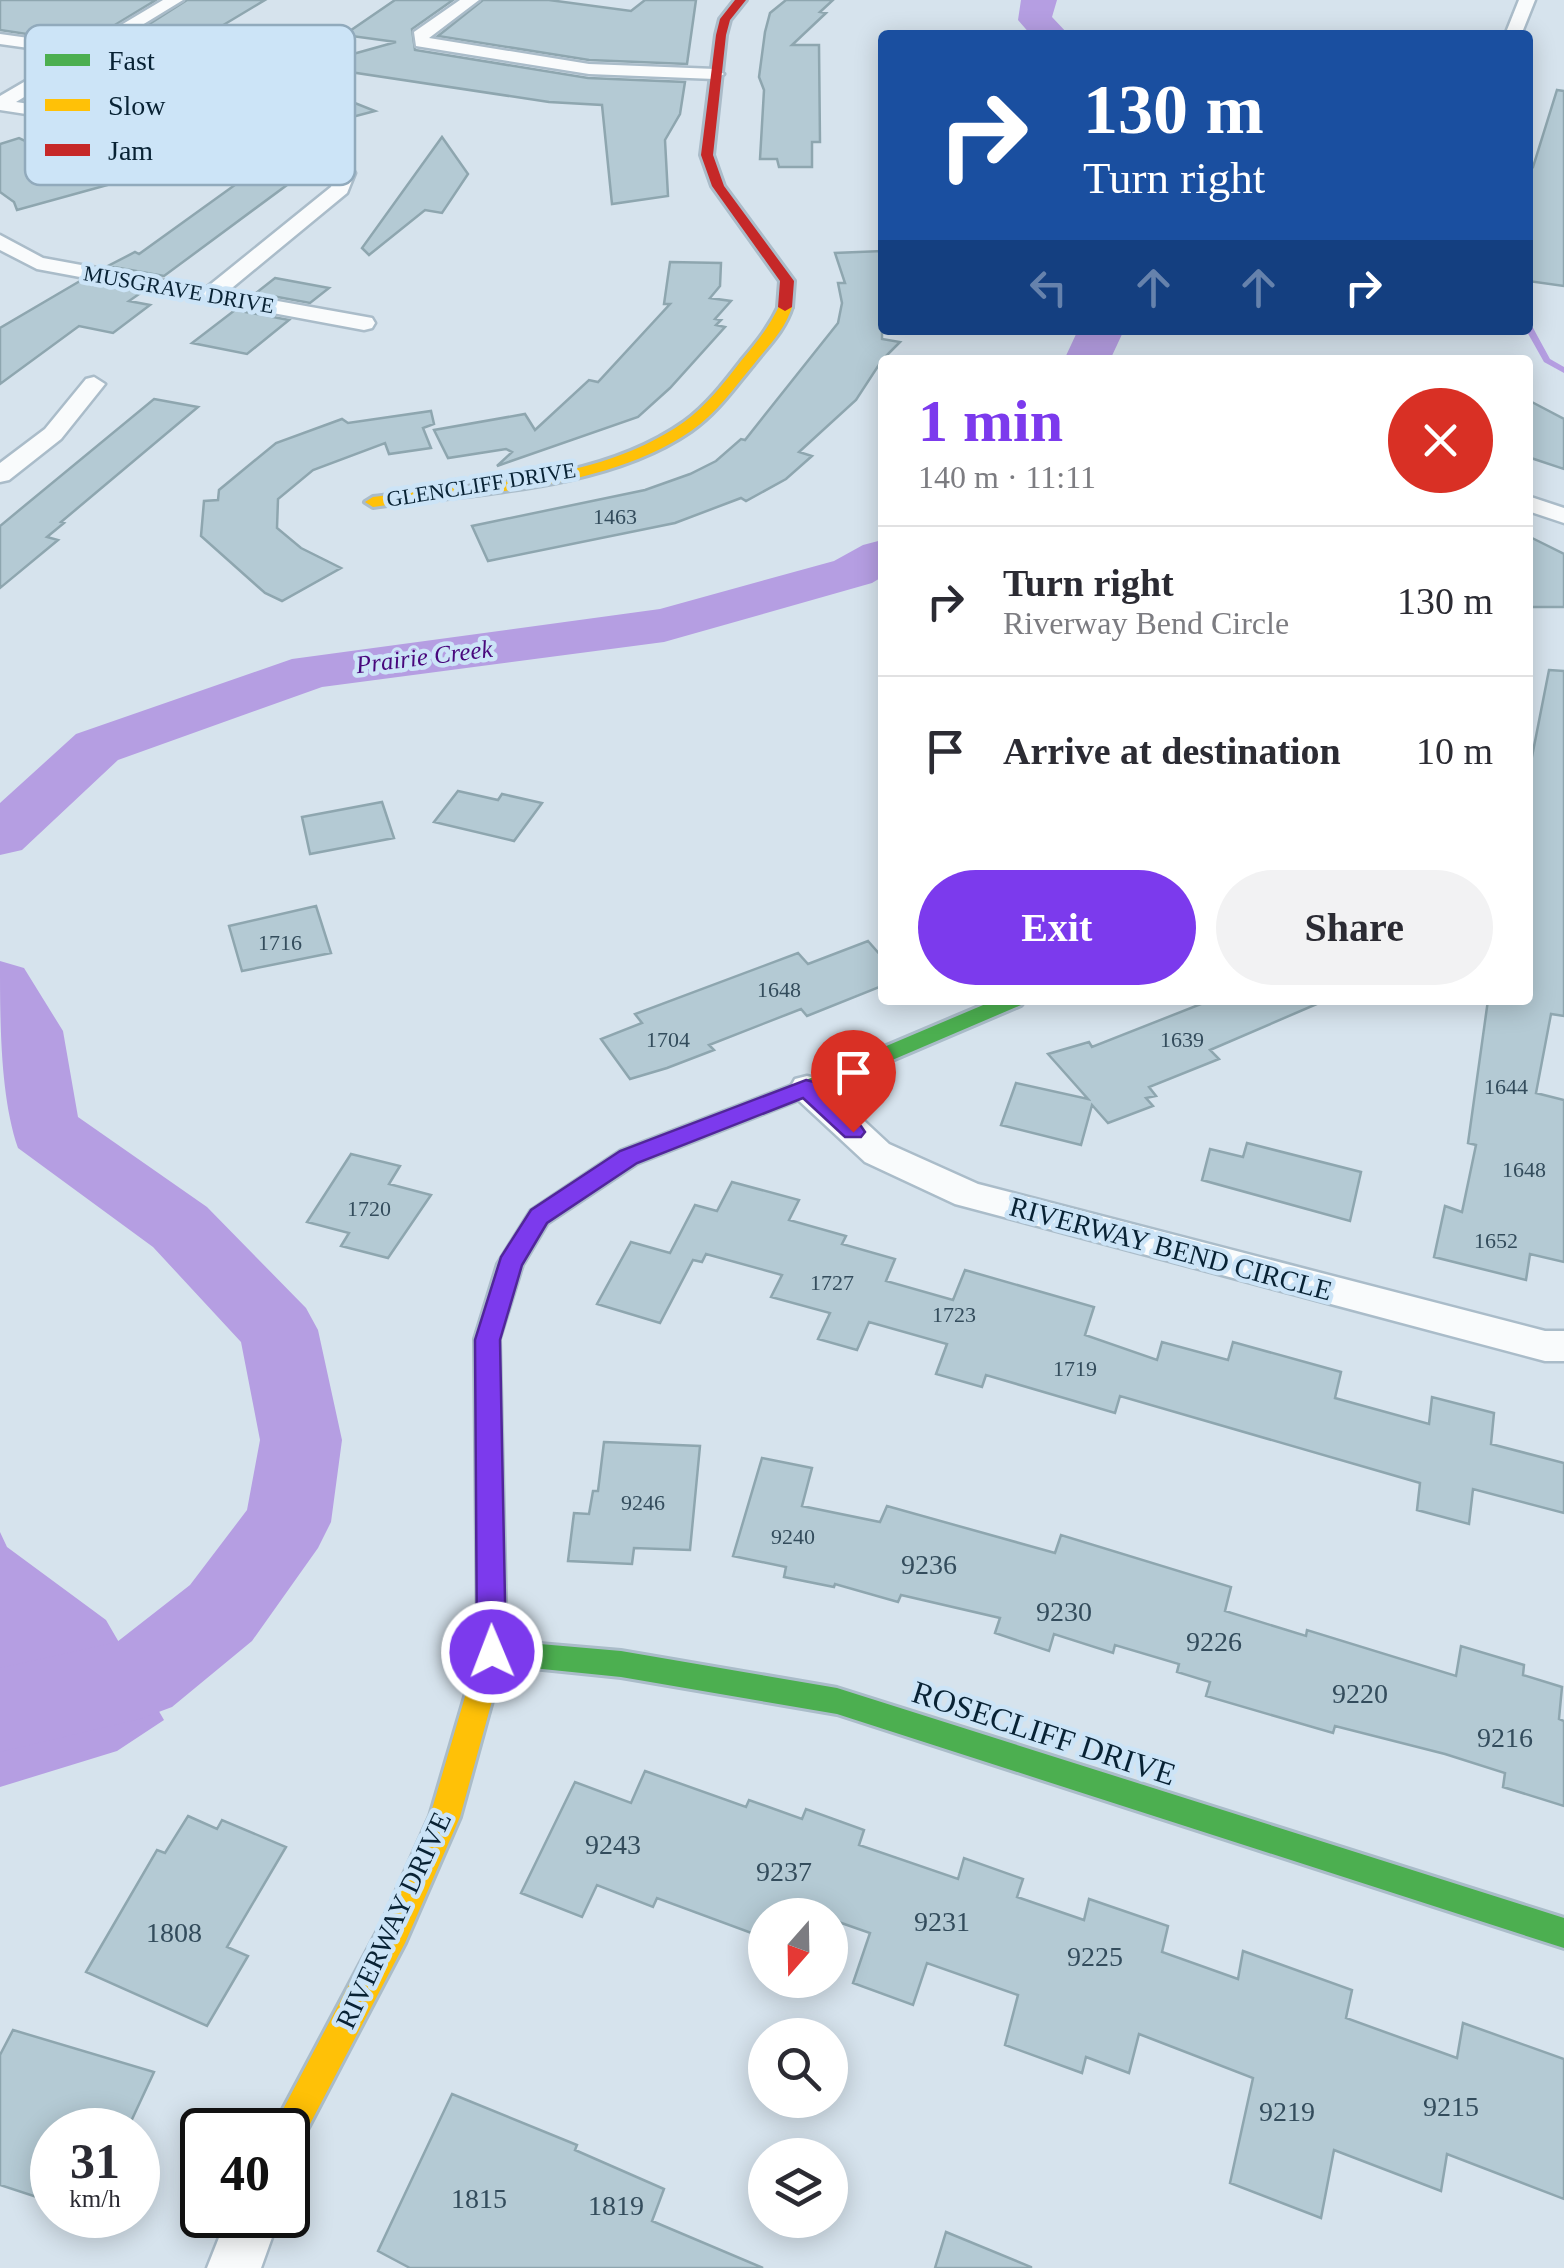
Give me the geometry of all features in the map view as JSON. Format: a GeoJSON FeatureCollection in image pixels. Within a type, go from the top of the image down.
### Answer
{"type":"FeatureCollection","features":[{"type":"Feature","properties":{"kind":"street"},"geometry":{"type":"LineString","coordinates":[[132,25],[175,0]]}},
{"type":"Feature","properties":{"kind":"street"},"geometry":{"type":"LineString","coordinates":[[471,0],[420,36],[422,42],[589,69],[715,74]]}},
{"type":"Feature","properties":{"kind":"street","name":"GLENCLIFF DRIVE"},"geometry":{"type":"LineString","coordinates":[[372,502],[581,469],[658,444],[706,412],[779,322],[784,313],[787,280],[718,186],[706,155],[725,18],[741,0]]}},
{"type":"Feature","properties":{"kind":"street"},"geometry":{"type":"LineString","coordinates":[[1515,30],[1527,0]]}},
{"type":"Feature","properties":{"kind":"street"},"geometry":{"type":"LineString","coordinates":[[0,39],[25,42]]}},
{"type":"Feature","properties":{"kind":"street"},"geometry":{"type":"LineString","coordinates":[[0,104],[25,89]]}},
{"type":"Feature","properties":{"kind":"street"},"geometry":{"type":"LineString","coordinates":[[0,104],[25,108]]}},
{"type":"Feature","properties":{"kind":"street"},"geometry":{"type":"LineString","coordinates":[[210,295],[341,185]]}},
{"type":"Feature","properties":{"kind":"street","name":"MUSGRAVE DRIVE"},"geometry":{"type":"LineString","coordinates":[[0,241],[37,263],[364,323]]}},
{"type":"Feature","properties":{"kind":"street"},"geometry":{"type":"LineString","coordinates":[[0,475],[53,434],[94,384]]}},
{"type":"Feature","properties":{"kind":"street"},"geometry":{"type":"LineString","coordinates":[[1533,506],[1564,516]]}},
{"type":"Feature","properties":{"kind":"street","name":"RIVERWAY DRIVE"},"geometry":{"type":"LineString","coordinates":[[300,2108],[394,1932],[445,1817],[492,1652],[487,1340],[510,1264],[539,1216],[628,1157],[806,1088],[1002,1005]]}},
{"type":"Feature","properties":{"kind":"street","name":"RIVERWAY BEND CIRCLE"},"geometry":{"type":"LineString","coordinates":[[806,1088],[876,1153],[968,1194],[1545,1346],[1564,1346]]}},
{"type":"Feature","properties":{"kind":"street","name":"ROSECLIFF DRIVE"},"geometry":{"type":"LineString","coordinates":[[492,1652],[622,1664],[836,1701],[1564,1933]]}},
{"type":"Feature","properties":{"kind":"street"},"geometry":{"type":"LineString","coordinates":[[234,2268],[245,2238]]}},
{"type":"Feature","properties":{"kind":"shaded area"},"geometry":{"type":"Polygon","coordinates":[[[0,1532],[7,1547],[106,1620],[164,1720],[117,1751],[0,1787],[0,1532]]]}},
{"type":"Feature","properties":{"kind":"building"},"geometry":{"type":"Polygon","coordinates":[[[0,0],[156,0],[115,25],[25,25],[25,34],[0,30],[0,0]]]}},
{"type":"Feature","properties":{"kind":"building"},"geometry":{"type":"Polygon","coordinates":[[[187,0],[265,0],[223,25],[148,25],[187,0]]]}},
{"type":"Feature","properties":{"kind":"building"},"geometry":{"type":"Polygon","coordinates":[[[395,0],[453,0],[412,29],[415,50],[588,78],[685,82],[680,114],[665,140],[668,196],[612,204],[602,105],[549,102],[355,73],[355,53],[396,42],[355,36],[355,27],[395,0]]]}},
{"type":"Feature","properties":{"kind":"building"},"geometry":{"type":"Polygon","coordinates":[[[483,0],[549,0],[631,11],[645,0],[696,0],[687,64],[589,60],[438,36],[483,0]]]}},
{"type":"Feature","properties":{"kind":"building"},"geometry":{"type":"Polygon","coordinates":[[[786,0],[833,0],[820,12],[826,13],[792,45],[819,45],[820,142],[812,142],[812,167],[779,167],[777,159],[760,159],[764,90],[759,77],[765,32],[770,13],[786,0]]]}},
{"type":"Feature","properties":{"kind":"building"},"geometry":{"type":"Polygon","coordinates":[[[1557,90],[1564,91],[1564,286],[1533,282],[1533,167],[1557,90]]]}},
{"type":"Feature","properties":{"kind":"building"},"geometry":{"type":"Polygon","coordinates":[[[355,103],[375,111],[355,116],[355,103]]]}},
{"type":"Feature","properties":{"kind":"building"},"geometry":{"type":"Polygon","coordinates":[[[442,137],[468,174],[442,213],[425,210],[369,255],[362,248],[442,137]]]}},
{"type":"Feature","properties":{"kind":"building"},"geometry":{"type":"Polygon","coordinates":[[[19,138],[25,141],[25,185],[107,185],[17,210],[14,202],[0,192],[0,144],[19,138]]]}},
{"type":"Feature","properties":{"kind":"building"},"geometry":{"type":"Polygon","coordinates":[[[235,185],[287,185],[164,276],[108,266],[135,252],[139,254],[235,185]]]}},
{"type":"Feature","properties":{"kind":"building"},"geometry":{"type":"Polygon","coordinates":[[[878,251],[878,335],[900,342],[887,355],[878,355],[878,366],[856,400],[799,452],[812,456],[786,479],[746,501],[741,498],[675,523],[488,561],[472,526],[645,490],[716,461],[741,439],[745,440],[838,323],[842,303],[838,283],[845,283],[835,253],[878,251]]]}},
{"type":"Feature","properties":{"kind":"building"},"geometry":{"type":"Polygon","coordinates":[[[670,262],[721,263],[720,286],[710,298],[731,301],[715,319],[721,320],[716,325],[725,327],[638,417],[497,466],[512,452],[506,449],[448,458],[434,430],[525,414],[535,430],[589,380],[598,382],[670,304],[664,304],[670,262]]]}},
{"type":"Feature","properties":{"kind":"building"},"geometry":{"type":"Polygon","coordinates":[[[275,278],[329,288],[310,303],[256,293],[275,278]]]}},
{"type":"Feature","properties":{"kind":"building"},"geometry":{"type":"Polygon","coordinates":[[[80,281],[142,292],[129,301],[150,305],[113,333],[79,326],[0,384],[0,328],[80,281]]]}},
{"type":"Feature","properties":{"kind":"building"},"geometry":{"type":"Polygon","coordinates":[[[235,310],[289,320],[247,354],[192,343],[235,310]]]}},
{"type":"Feature","properties":{"kind":"building"},"geometry":{"type":"Polygon","coordinates":[[[154,399],[198,407],[61,522],[64,523],[47,537],[58,540],[0,588],[0,526],[154,399]]]}},
{"type":"Feature","properties":{"kind":"building"},"geometry":{"type":"Polygon","coordinates":[[[1533,403],[1564,419],[1564,469],[1533,459],[1533,403]]]}},
{"type":"Feature","properties":{"kind":"building"},"geometry":{"type":"Polygon","coordinates":[[[431,411],[434,424],[423,428],[431,448],[389,454],[385,443],[313,470],[278,499],[277,528],[301,548],[341,568],[282,601],[265,593],[201,536],[204,501],[218,500],[219,490],[276,443],[342,419],[348,423],[431,411]]]}},
{"type":"Feature","properties":{"kind":"building"},"geometry":{"type":"Polygon","coordinates":[[[1533,538],[1564,554],[1564,607],[1533,607],[1533,538]]]}},
{"type":"Feature","properties":{"kind":"building"},"geometry":{"type":"Polygon","coordinates":[[[1549,670],[1564,671],[1564,1016],[1551,1014],[1536,1093],[1564,1100],[1564,1262],[1530,1254],[1526,1280],[1434,1257],[1445,1206],[1462,1212],[1476,1145],[1468,1143],[1487,1005],[1533,1005],[1533,752],[1549,670]]]}},
{"type":"Feature","properties":{"kind":"building"},"geometry":{"type":"Polygon","coordinates":[[[458,791],[498,800],[502,794],[542,803],[514,841],[434,822],[458,791]]]}},
{"type":"Feature","properties":{"kind":"building"},"geometry":{"type":"Polygon","coordinates":[[[382,802],[394,838],[310,854],[302,817],[382,802]]]}},
{"type":"Feature","properties":{"kind":"building"},"geometry":{"type":"Polygon","coordinates":[[[316,906],[331,953],[242,971],[229,926],[316,906]]]}},
{"type":"Feature","properties":{"kind":"building"},"geometry":{"type":"Polygon","coordinates":[[[868,941],[878,952],[878,988],[807,1016],[801,1009],[709,1045],[714,1050],[630,1079],[601,1039],[642,1023],[635,1014],[798,953],[808,964],[868,941]]]}},
{"type":"Feature","properties":{"kind":"building"},"geometry":{"type":"Polygon","coordinates":[[[1198,1005],[1314,1005],[1210,1050],[1219,1059],[1149,1087],[1156,1096],[1146,1098],[1153,1106],[1108,1123],[1092,1105],[1081,1145],[1001,1125],[1016,1083],[1088,1099],[1048,1054],[1089,1042],[1092,1047],[1198,1005]]]}},
{"type":"Feature","properties":{"kind":"building"},"geometry":{"type":"Polygon","coordinates":[[[1247,1143],[1361,1172],[1350,1221],[1202,1180],[1210,1149],[1243,1157],[1247,1143]]]}},
{"type":"Feature","properties":{"kind":"building"},"geometry":{"type":"Polygon","coordinates":[[[351,1154],[400,1166],[389,1184],[431,1195],[388,1258],[341,1246],[349,1233],[307,1222],[351,1154]]]}},
{"type":"Feature","properties":{"kind":"building"},"geometry":{"type":"Polygon","coordinates":[[[732,1182],[799,1200],[789,1220],[846,1236],[842,1244],[895,1259],[886,1281],[953,1300],[965,1270],[1094,1307],[1085,1335],[1157,1360],[1162,1342],[1228,1360],[1233,1342],[1341,1372],[1335,1398],[1429,1424],[1432,1397],[1494,1413],[1491,1444],[1564,1463],[1564,1513],[1473,1489],[1469,1524],[1417,1510],[1420,1483],[1120,1396],[1115,1413],[986,1375],[982,1387],[936,1374],[947,1344],[869,1322],[857,1350],[818,1339],[830,1313],[771,1297],[782,1275],[706,1254],[702,1262],[693,1260],[660,1323],[597,1304],[631,1242],[670,1253],[695,1205],[717,1211],[732,1182]]]}},
{"type":"Feature","properties":{"kind":"building"},"geometry":{"type":"Polygon","coordinates":[[[604,1442],[700,1446],[690,1550],[634,1548],[632,1564],[568,1561],[574,1513],[589,1514],[593,1491],[598,1491],[604,1442]]]}},
{"type":"Feature","properties":{"kind":"building"},"geometry":{"type":"Polygon","coordinates":[[[762,1458],[812,1468],[802,1506],[880,1522],[887,1506],[1055,1553],[1061,1535],[1231,1587],[1225,1611],[1306,1636],[1307,1630],[1456,1676],[1461,1646],[1524,1665],[1523,1675],[1562,1687],[1559,1719],[1564,1721],[1564,1806],[1503,1787],[1505,1773],[1445,1754],[1335,1726],[1333,1733],[1206,1696],[1210,1682],[1177,1672],[1179,1664],[1115,1645],[1113,1653],[1054,1634],[1049,1651],[995,1633],[1000,1618],[901,1595],[898,1602],[835,1584],[834,1587],[784,1577],[786,1567],[733,1556],[762,1458]]]}},
{"type":"Feature","properties":{"kind":"building"},"geometry":{"type":"Polygon","coordinates":[[[645,1771],[746,1807],[749,1800],[802,1819],[806,1809],[864,1830],[859,1845],[958,1879],[964,1858],[1023,1879],[1017,1897],[1084,1920],[1089,1899],[1168,1926],[1162,1952],[1238,1979],[1243,1951],[1352,1990],[1346,2018],[1457,2058],[1463,2023],[1564,2059],[1564,2199],[1447,2154],[1441,2191],[1334,2150],[1321,2218],[1230,2183],[1253,2078],[1139,2034],[1129,2073],[1086,2057],[1082,2073],[1005,2045],[1018,1995],[927,1963],[913,2005],[853,1983],[870,1933],[848,1925],[848,1898],[748,1898],[748,1932],[657,1898],[653,1907],[597,1885],[582,1917],[521,1893],[575,1782],[631,1803],[645,1771]]]}},
{"type":"Feature","properties":{"kind":"building"},"geometry":{"type":"Polygon","coordinates":[[[188,1816],[217,1829],[222,1820],[286,1847],[227,1947],[248,1956],[207,2026],[86,1972],[157,1850],[165,1853],[188,1816]]]}},
{"type":"Feature","properties":{"kind":"building"},"geometry":{"type":"Polygon","coordinates":[[[13,2030],[154,2072],[137,2108],[30,2108],[30,2195],[0,2185],[0,2055],[13,2030]]]}},
{"type":"Feature","properties":{"kind":"building"},"geometry":{"type":"Polygon","coordinates":[[[452,2094],[577,2145],[575,2150],[664,2189],[652,2221],[763,2268],[410,2268],[378,2251],[452,2094]]]}},
{"type":"Feature","properties":{"kind":"building"},"geometry":{"type":"Polygon","coordinates":[[[946,2232],[1031,2267],[1031,2268],[935,2268],[946,2232]]]}},
{"type":"Feature","properties":{"kind":"waterway","name":"Prairie Creek"},"geometry":{"type":"LineString","coordinates":[[1040,0],[1036,3],[1035,20],[1046,30]]}},
{"type":"Feature","properties":{"kind":"waterway","name":"Prairie Creek"},"geometry":{"type":"LineString","coordinates":[[1089,355],[1099,335]]}},
{"type":"Feature","properties":{"kind":"waterway"},"geometry":{"type":"LineString","coordinates":[[1533,335],[1547,360],[1564,371]]}},
{"type":"Feature","properties":{"kind":"waterway","name":"Prairie Creek"},"geometry":{"type":"LineString","coordinates":[[0,836],[97,747],[312,671],[664,625],[853,572],[878,558]]}},
{"type":"Feature","properties":{"kind":"waterway","name":"Prairie Creek"},"geometry":{"type":"LineString","coordinates":[[0,984],[28,1031],[44,1130],[180,1227],[278,1330],[301,1440],[288,1522],[221,1613],[140,1678],[0,1710]]}},
{"type":"Feature","properties":{"kind":"traffic: fast"},"geometry":{"type":"LineString","coordinates":[[483,1683],[492,1652],[487,1339],[510,1264],[539,1217],[629,1157],[807,1088],[1002,1005]]}},
{"type":"Feature","properties":{"kind":"traffic: fast"},"geometry":{"type":"LineString","coordinates":[[492,1652],[621,1664],[837,1701],[1564,1933]]}},
{"type":"Feature","properties":{"kind":"traffic: slow"},"geometry":{"type":"LineString","coordinates":[[373,502],[529,481],[644,450],[688,426],[715,402],[769,336],[785,307]]}},
{"type":"Feature","properties":{"kind":"traffic: slow"},"geometry":{"type":"LineString","coordinates":[[300,2108],[394,1932],[445,1817],[483,1683]]}},
{"type":"Feature","properties":{"kind":"traffic: jam"},"geometry":{"type":"LineString","coordinates":[[741,0],[725,19],[721,35],[707,155],[718,186],[787,281],[785,307]]}},
{"type":"Feature","properties":{"kind":"route"},"geometry":{"type":"LineString","coordinates":[[492,1652],[487,1340],[510,1264],[539,1216],[628,1157],[806,1088],[853,1132]]}}]}
